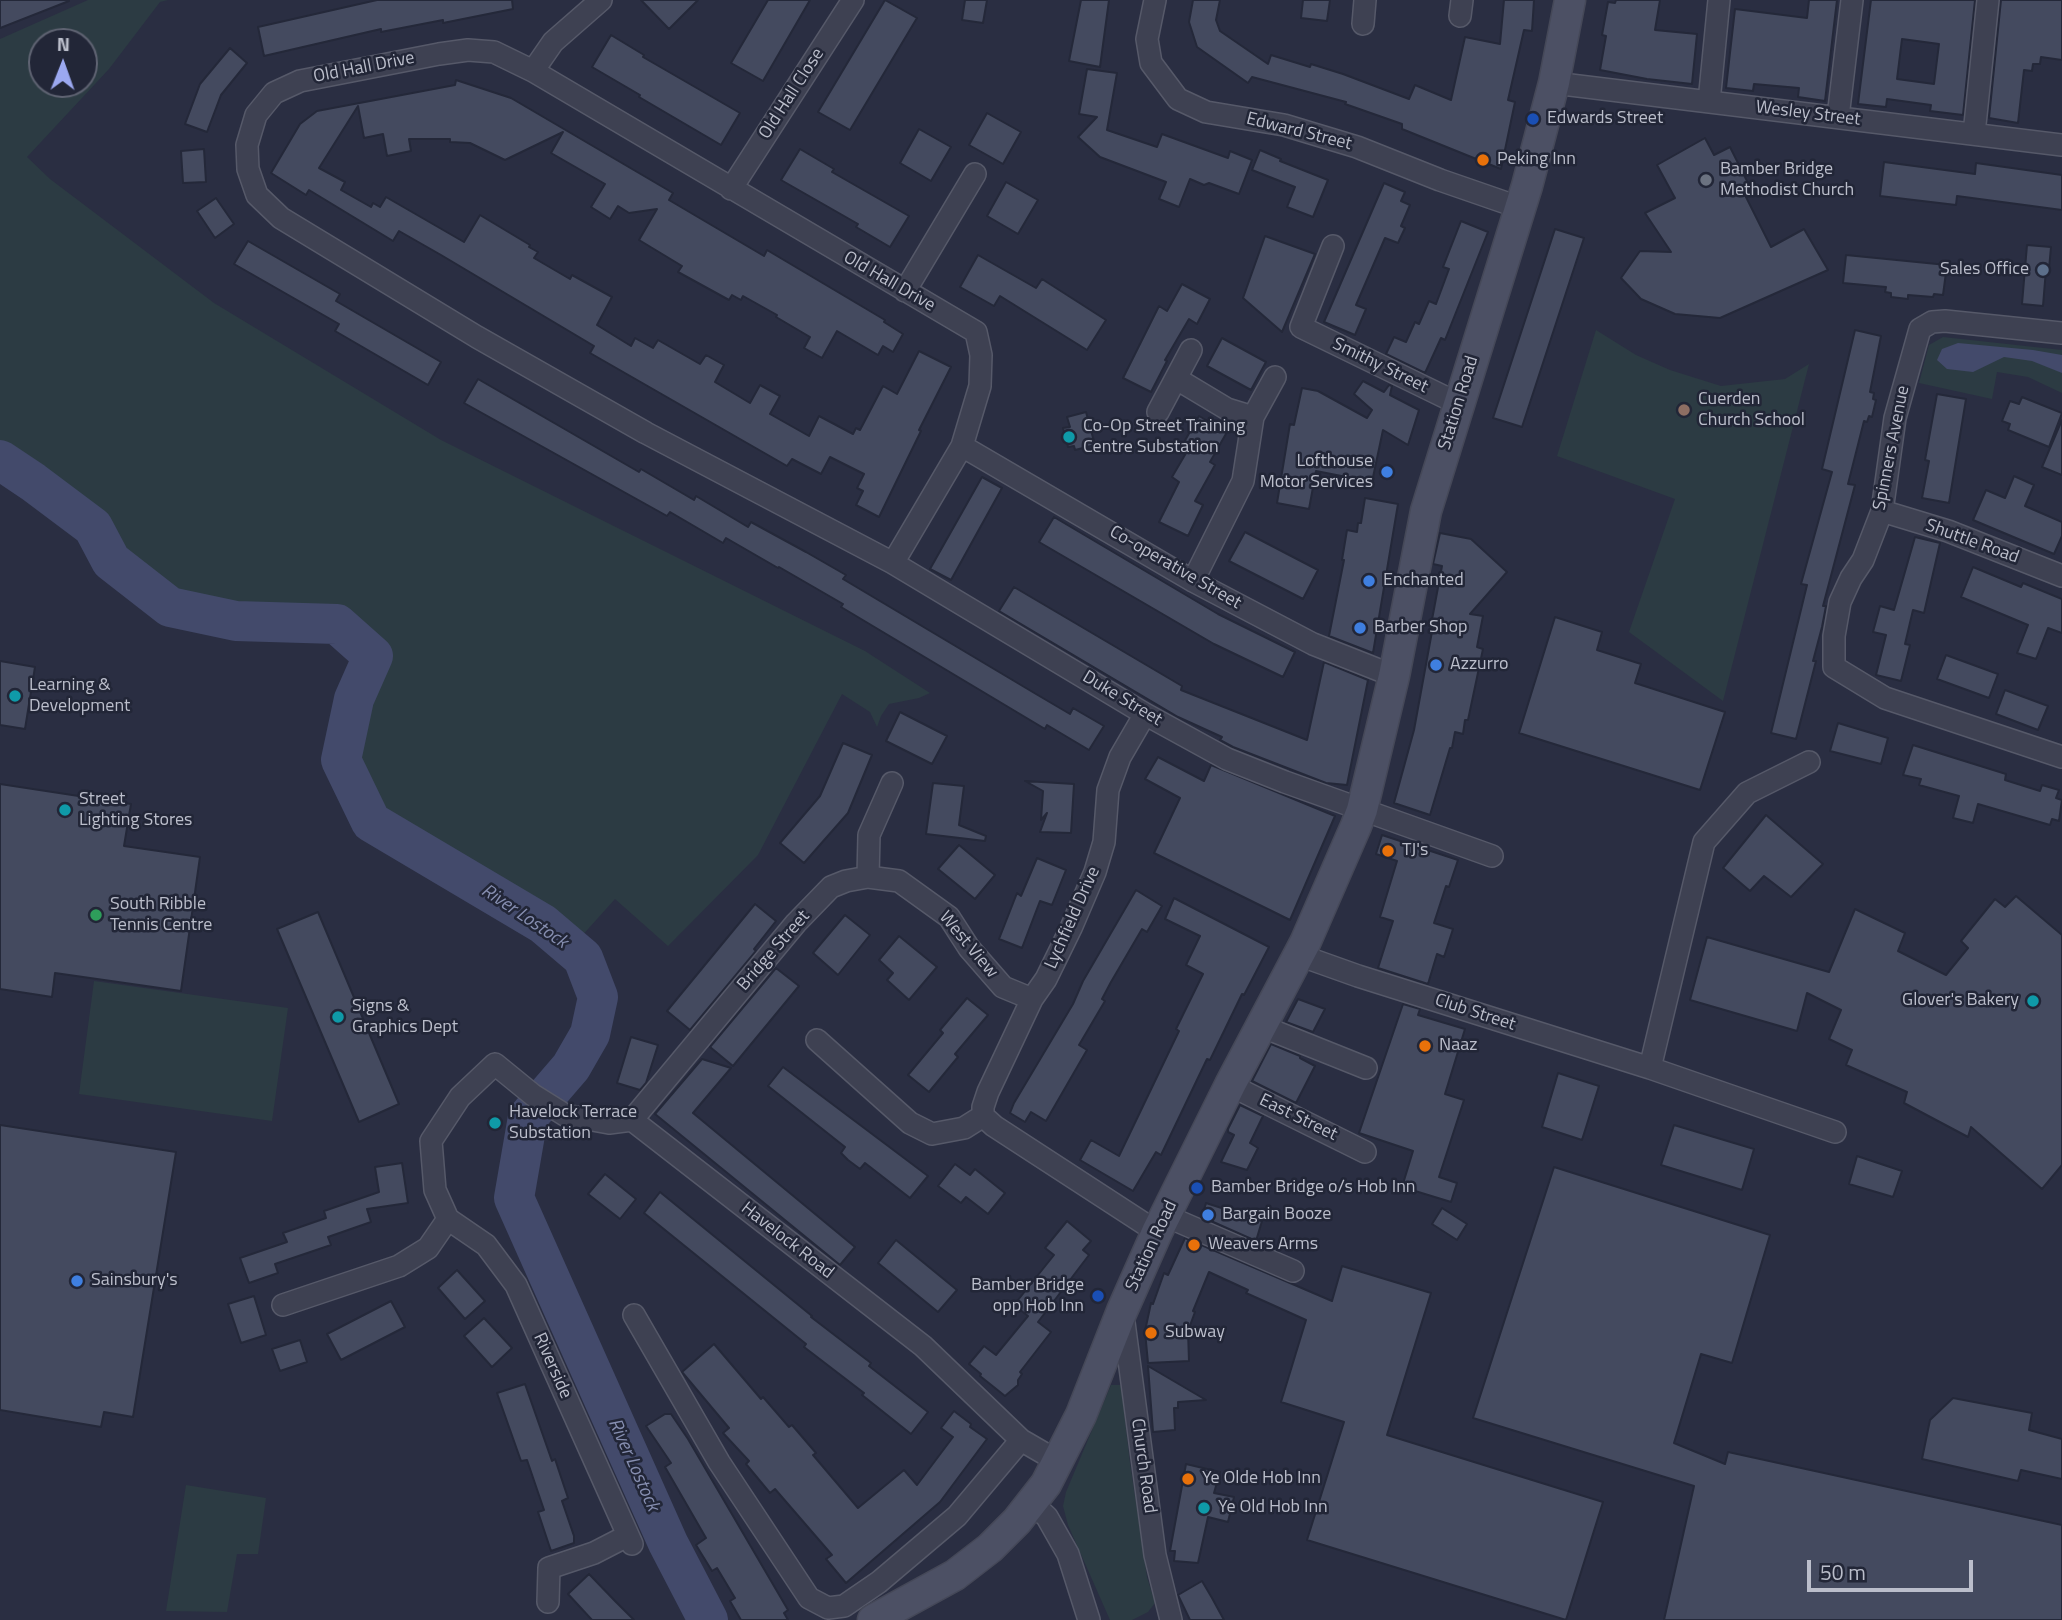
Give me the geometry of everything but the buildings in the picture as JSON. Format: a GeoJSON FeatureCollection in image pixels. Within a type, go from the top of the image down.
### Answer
{"type":"FeatureCollection","features":[{"type":"Feature","properties":{"kind":"main road","name":"Station Road"},"geometry":{"type":"LineString","coordinates":[[873,1620],[955,1574],[998,1541],[1032,1503],[1059,1462],[1161,1224],[1230,1085],[1300,955],[1362,810],[1395,676],[1426,511],[1521,208],[1555,83],[1570,0]]}},
{"type":"Feature","properties":{"kind":"street"},"geometry":{"type":"LineString","coordinates":[[533,71],[553,42],[601,0]]}},
{"type":"Feature","properties":{"kind":"street","name":"Old Hall Close"},"geometry":{"type":"LineString","coordinates":[[731,189],[853,0]]}},
{"type":"Feature","properties":{"kind":"street","name":"Edward Street"},"geometry":{"type":"LineString","coordinates":[[1155,0],[1147,38],[1151,63],[1178,99],[1206,111],[1284,125],[1357,147],[1521,208]]}},
{"type":"Feature","properties":{"kind":"street"},"geometry":{"type":"LineString","coordinates":[[1363,24],[1365,0]]}},
{"type":"Feature","properties":{"kind":"street"},"geometry":{"type":"LineString","coordinates":[[1709,102],[1719,0]]}},
{"type":"Feature","properties":{"kind":"street"},"geometry":{"type":"LineString","coordinates":[[1838,117],[1852,0]]}},
{"type":"Feature","properties":{"kind":"street"},"geometry":{"type":"LineString","coordinates":[[1974,134],[1988,0]]}},
{"type":"Feature","properties":{"kind":"street","name":"Old Hall Drive"},"geometry":{"type":"LineString","coordinates":[[468,50],[494,52],[533,71],[731,189],[976,332],[981,355],[979,386],[962,446],[894,564],[646,433],[477,337],[281,218],[257,195],[248,169],[247,145],[256,115],[275,93],[300,81],[468,50]]}},
{"type":"Feature","properties":{"kind":"street","name":"Wesley Street"},"geometry":{"type":"LineString","coordinates":[[1555,83],[2062,145]]}},
{"type":"Feature","properties":{"kind":"street"},"geometry":{"type":"LineString","coordinates":[[905,292],[975,174]]}},
{"type":"Feature","properties":{"kind":"street","name":"Smithy Street"},"geometry":{"type":"LineString","coordinates":[[1333,246],[1301,327],[1459,404]]}},
{"type":"Feature","properties":{"kind":"street","name":"Spinners Avenue"},"geometry":{"type":"LineString","coordinates":[[2062,333],[1945,321],[1932,322],[1920,330],[1895,418],[1882,511],[1863,560],[1840,602],[1834,636],[1834,667],[1885,698],[2062,757]]}},
{"type":"Feature","properties":{"kind":"street"},"geometry":{"type":"LineString","coordinates":[[1158,412],[1191,350]]}},
{"type":"Feature","properties":{"kind":"street"},"geometry":{"type":"LineString","coordinates":[[1193,581],[1243,481],[1253,417],[1275,377]]}},
{"type":"Feature","properties":{"kind":"street"},"geometry":{"type":"LineString","coordinates":[[1177,379],[1227,409],[1253,417]]}},
{"type":"Feature","properties":{"kind":"street","name":"Co-operative Street"},"geometry":{"type":"LineString","coordinates":[[962,446],[1193,581],[1312,644],[1395,676]]}},
{"type":"Feature","properties":{"kind":"street","name":"Shuttle Road"},"geometry":{"type":"LineString","coordinates":[[1882,511],[1948,531],[2062,576]]}},
{"type":"Feature","properties":{"kind":"street","name":"Duke Street"},"geometry":{"type":"LineString","coordinates":[[894,564],[1145,714],[1227,759],[1362,810]]}},
{"type":"Feature","properties":{"kind":"street","name":"Lychfield Drive"},"geometry":{"type":"LineString","coordinates":[[983,1116],[988,1092],[1032,999],[1046,979],[1095,872],[1104,842],[1108,790],[1121,757],[1145,714]]}},
{"type":"Feature","properties":{"kind":"street"},"geometry":{"type":"LineString","coordinates":[[1650,1068],[1704,842],[1747,793],[1809,762]]}},
{"type":"Feature","properties":{"kind":"street"},"geometry":{"type":"LineString","coordinates":[[868,877],[869,835],[892,783]]}},
{"type":"Feature","properties":{"kind":"street"},"geometry":{"type":"LineString","coordinates":[[1362,810],[1492,856]]}},
{"type":"Feature","properties":{"kind":"street","name":"West View"},"geometry":{"type":"LineString","coordinates":[[868,877],[899,881],[919,894],[949,917],[969,948],[1003,987],[1032,999]]}},
{"type":"Feature","properties":{"kind":"street","name":"Bridge Street"},"geometry":{"type":"LineString","coordinates":[[632,1120],[796,923],[831,887],[868,877]]}},
{"type":"Feature","properties":{"kind":"street","name":"Club Street"},"geometry":{"type":"LineString","coordinates":[[1300,955],[1650,1068],[1835,1132]]}},
{"type":"Feature","properties":{"kind":"street"},"geometry":{"type":"LineString","coordinates":[[1262,1026],[1366,1068]]}},
{"type":"Feature","properties":{"kind":"street"},"geometry":{"type":"LineString","coordinates":[[817,1040],[910,1123],[932,1134],[964,1128],[983,1116],[994,1126],[1161,1224],[1293,1270]]}},
{"type":"Feature","properties":{"kind":"street"},"geometry":{"type":"LineString","coordinates":[[283,1305],[399,1266],[428,1248],[448,1219],[435,1190],[430,1141],[460,1097],[495,1064],[533,1095],[565,1115],[608,1123],[632,1120]]}},
{"type":"Feature","properties":{"kind":"street","name":"East Street"},"geometry":{"type":"LineString","coordinates":[[1230,1085],[1365,1152]]}},
{"type":"Feature","properties":{"kind":"street","name":"Havelock Road"},"geometry":{"type":"LineString","coordinates":[[632,1120],[923,1346],[1021,1440],[1059,1462]]}},
{"type":"Feature","properties":{"kind":"street","name":"Riverside"},"geometry":{"type":"LineString","coordinates":[[448,1219],[486,1245],[516,1285],[630,1540],[549,1568],[548,1602]]}},
{"type":"Feature","properties":{"kind":"street","name":"Church Road"},"geometry":{"type":"LineString","coordinates":[[1122,1311],[1155,1555],[1171,1620]]}},
{"type":"Feature","properties":{"kind":"street"},"geometry":{"type":"LineString","coordinates":[[634,1315],[719,1462],[809,1598],[828,1608],[844,1606],[867,1590],[948,1523],[1021,1440]]}},
{"type":"Feature","properties":{"kind":"street"},"geometry":{"type":"LineString","coordinates":[[1032,1503],[1047,1517],[1068,1554],[1089,1620]]}},
{"type":"Feature","properties":{"kind":"shaded area"},"geometry":{"type":"Polygon","coordinates":[[[88,0],[168,0],[160,2],[98,81],[98,28],[28,28],[28,98],[82,98],[27,157],[50,179],[214,303],[441,440],[865,651],[930,693],[889,704],[877,727],[870,712],[842,694],[758,855],[668,946],[615,899],[571,948],[543,924],[371,822],[341,760],[373,656],[337,624],[236,621],[170,607],[111,561],[93,527],[0,460],[0,39],[88,0]]]}},
{"type":"Feature","properties":{"kind":"shaded area"},"geometry":{"type":"Polygon","coordinates":[[[1596,330],[1636,355],[1670,370],[1721,386],[1785,379],[1809,364],[1723,701],[1629,632],[1675,499],[1557,456],[1596,330]]]}},
{"type":"Feature","properties":{"kind":"shaded area"},"geometry":{"type":"Polygon","coordinates":[[[1943,337],[2062,350],[2062,393],[2028,377],[1997,372],[1992,399],[1919,383],[1929,345],[1943,337]]]}},
{"type":"Feature","properties":{"kind":"shaded area"},"geometry":{"type":"Polygon","coordinates":[[[94,981],[288,1008],[272,1121],[79,1094],[94,981]]]}},
{"type":"Feature","properties":{"kind":"shaded area"},"geometry":{"type":"Polygon","coordinates":[[[1111,1385],[1121,1385],[1147,1577],[1155,1603],[1148,1612],[1132,1620],[1110,1620],[1068,1525],[1063,1506],[1066,1492],[1111,1385]]]}},
{"type":"Feature","properties":{"kind":"shaded area"},"geometry":{"type":"Polygon","coordinates":[[[186,1485],[266,1498],[258,1554],[237,1554],[227,1612],[166,1611],[186,1485]]]}},
{"type":"Feature","properties":{"kind":"water"},"geometry":{"type":"Polygon","coordinates":[[[1958,343],[2062,355],[2062,373],[2032,361],[2004,357],[1973,372],[1947,369],[1937,360],[1942,349],[1958,343]]]}},
{"type":"Feature","properties":{"kind":"waterway","name":"River Lostock"},"geometry":{"type":"LineString","coordinates":[[0,460],[93,527],[111,561],[170,607],[236,621],[337,624],[373,656],[354,699],[341,760],[371,822],[543,924],[583,958],[598,997],[590,1034],[571,1067],[528,1117],[514,1198],[668,1543],[708,1620]]}},
{"type":"Feature","properties":{"kind":"place","name":"Edwards Street"},"geometry":{"type":"Point","coordinates":[1533,119]}},
{"type":"Feature","properties":{"kind":"place","name":"Peking Inn"},"geometry":{"type":"Point","coordinates":[1483,160]}},
{"type":"Feature","properties":{"kind":"place","name":"Bamber Bridge Methodist Church"},"geometry":{"type":"Point","coordinates":[1706,180]}},
{"type":"Feature","properties":{"kind":"place","name":"Sales Office"},"geometry":{"type":"Point","coordinates":[2043,270]}},
{"type":"Feature","properties":{"kind":"place","name":"Cuerden Church School"},"geometry":{"type":"Point","coordinates":[1684,410]}},
{"type":"Feature","properties":{"kind":"place","name":"Co-Op Street Training Centre Substation"},"geometry":{"type":"Point","coordinates":[1069,437]}},
{"type":"Feature","properties":{"kind":"place","name":"Lofthouse Motor Services"},"geometry":{"type":"Point","coordinates":[1387,472]}},
{"type":"Feature","properties":{"kind":"place","name":"Enchanted"},"geometry":{"type":"Point","coordinates":[1369,581]}},
{"type":"Feature","properties":{"kind":"place","name":"Barber Shop"},"geometry":{"type":"Point","coordinates":[1360,628]}},
{"type":"Feature","properties":{"kind":"place","name":"Azzurro"},"geometry":{"type":"Point","coordinates":[1436,665]}},
{"type":"Feature","properties":{"kind":"place","name":"Learning & Development"},"geometry":{"type":"Point","coordinates":[15,696]}},
{"type":"Feature","properties":{"kind":"place","name":"Street Lighting Stores"},"geometry":{"type":"Point","coordinates":[65,810]}},
{"type":"Feature","properties":{"kind":"place","name":"TJ's"},"geometry":{"type":"Point","coordinates":[1388,851]}},
{"type":"Feature","properties":{"kind":"place","name":"South Ribble Tennis Centre"},"geometry":{"type":"Point","coordinates":[96,915]}},
{"type":"Feature","properties":{"kind":"place","name":"Glover's Bakery"},"geometry":{"type":"Point","coordinates":[2033,1001]}},
{"type":"Feature","properties":{"kind":"place","name":"Signs & Graphics Dept"},"geometry":{"type":"Point","coordinates":[338,1017]}},
{"type":"Feature","properties":{"kind":"place","name":"Naaz"},"geometry":{"type":"Point","coordinates":[1425,1046]}},
{"type":"Feature","properties":{"kind":"place","name":"Havelock Terrace Substation"},"geometry":{"type":"Point","coordinates":[495,1123]}},
{"type":"Feature","properties":{"kind":"place","name":"Bamber Bridge o/s Hob Inn"},"geometry":{"type":"Point","coordinates":[1197,1188]}},
{"type":"Feature","properties":{"kind":"place","name":"Bargain Booze"},"geometry":{"type":"Point","coordinates":[1208,1215]}},
{"type":"Feature","properties":{"kind":"place","name":"Weavers Arms"},"geometry":{"type":"Point","coordinates":[1194,1245]}},
{"type":"Feature","properties":{"kind":"place","name":"Sainsbury's"},"geometry":{"type":"Point","coordinates":[77,1281]}},
{"type":"Feature","properties":{"kind":"place","name":"Bamber Bridge opp Hob Inn"},"geometry":{"type":"Point","coordinates":[1098,1296]}},
{"type":"Feature","properties":{"kind":"place","name":"Subway"},"geometry":{"type":"Point","coordinates":[1151,1333]}},
{"type":"Feature","properties":{"kind":"place","name":"Ye Olde Hob Inn"},"geometry":{"type":"Point","coordinates":[1188,1479]}},
{"type":"Feature","properties":{"kind":"place","name":"Ye Old Hob Inn"},"geometry":{"type":"Point","coordinates":[1204,1508]}}]}
